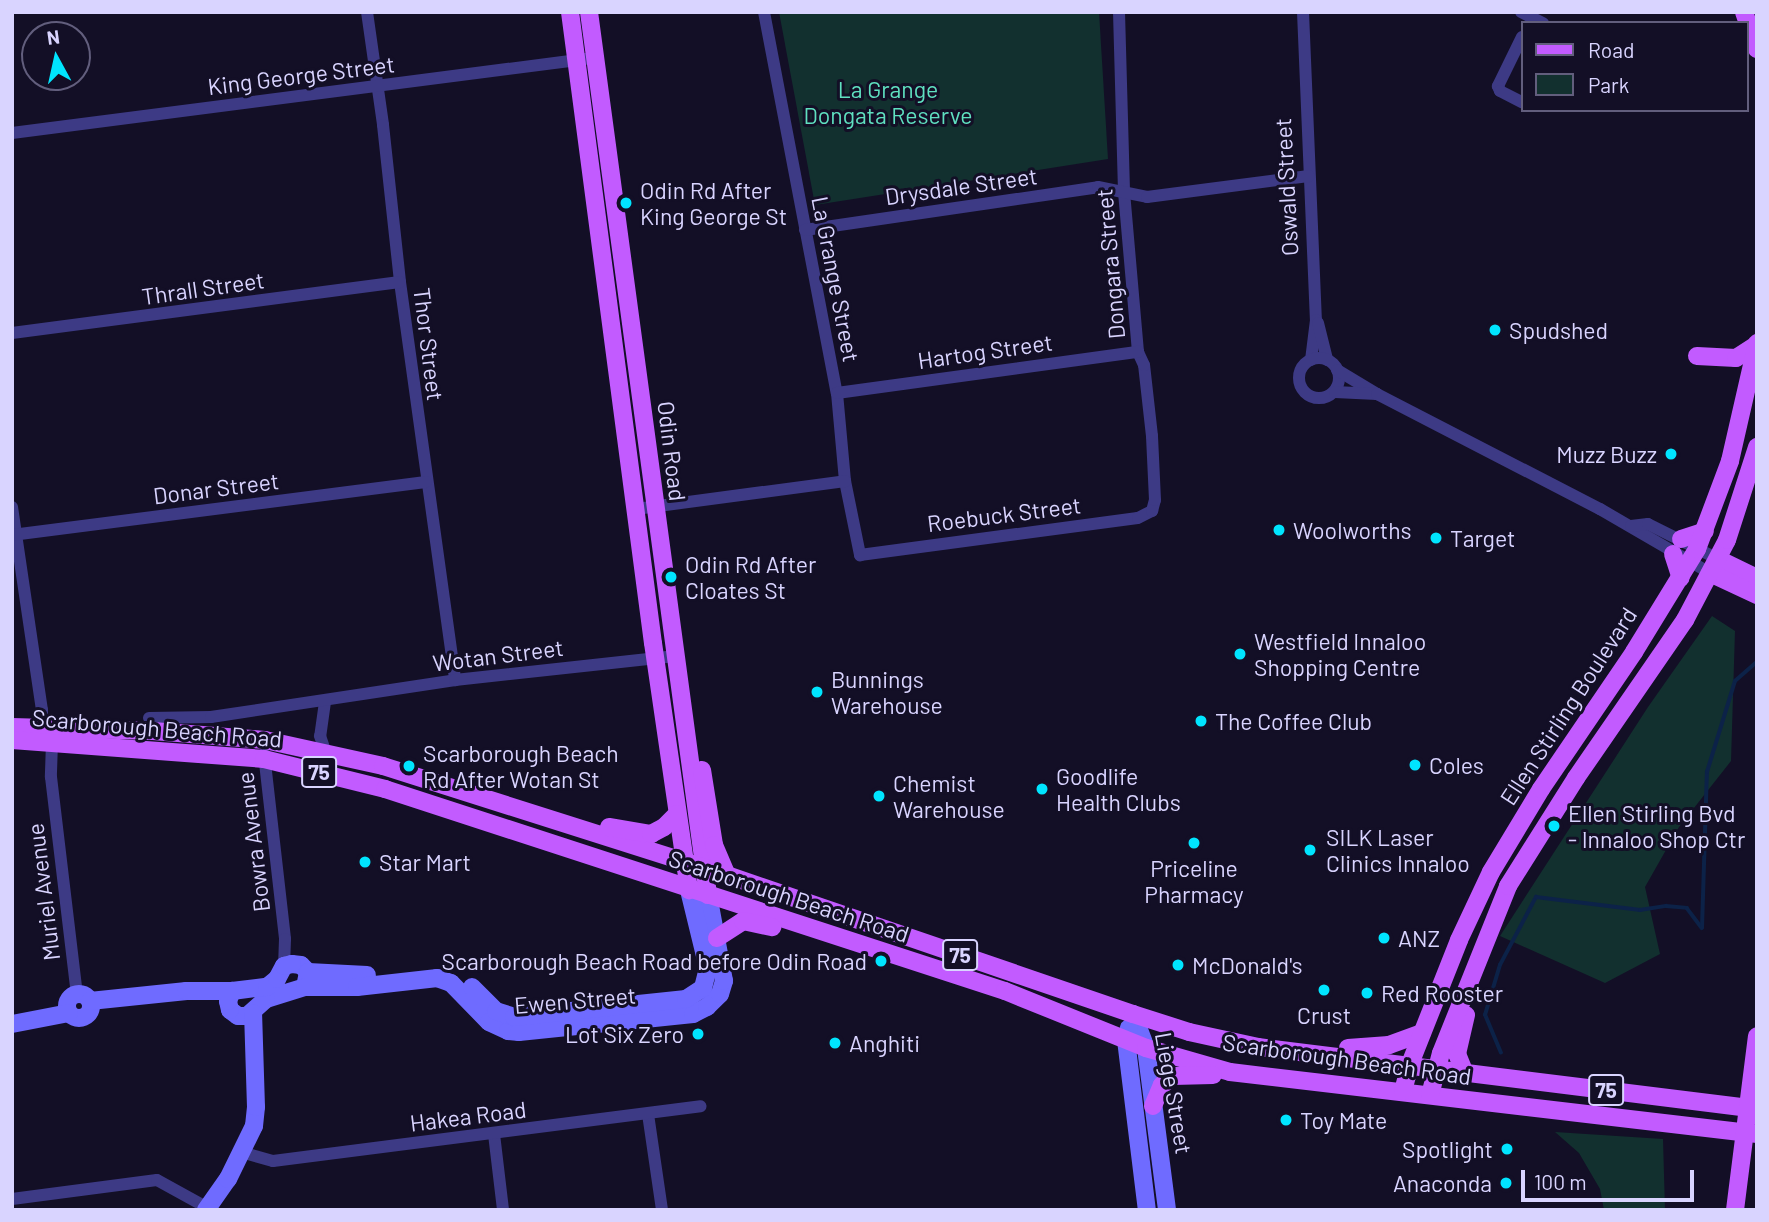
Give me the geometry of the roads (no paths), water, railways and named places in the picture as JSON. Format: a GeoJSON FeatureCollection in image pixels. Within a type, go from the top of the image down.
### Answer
{"type":"FeatureCollection","features":[{"type":"Feature","properties":{"kind":"main road","name":"Odin Road"},"geometry":{"type":"LineString","coordinates":[[570,12],[655,658],[689,890]]}},
{"type":"Feature","properties":{"kind":"main road","name":"Odin Road"},"geometry":{"type":"LineString","coordinates":[[589,12],[708,895]]}},
{"type":"Feature","properties":{"kind":"main road"},"geometry":{"type":"LineString","coordinates":[[1748,23],[1757,49]]}},
{"type":"Feature","properties":{"kind":"main road"},"geometry":{"type":"LineString","coordinates":[[1697,356],[1736,358],[1757,344]]}},
{"type":"Feature","properties":{"kind":"main road","name":"Ellen Stirling Boulevard"},"geometry":{"type":"LineString","coordinates":[[1403,1091],[1410,1064],[1459,940],[1491,872],[1541,789],[1689,563],[1730,461],[1757,344]]}},
{"type":"Feature","properties":{"kind":"main road","name":"Ellen Stirling Boulevard"},"geometry":{"type":"LineString","coordinates":[[1430,1096],[1437,1067],[1480,951],[1522,860],[1661,658],[1714,566],[1757,447]]}},
{"type":"Feature","properties":{"kind":"main road"},"geometry":{"type":"LineString","coordinates":[[1689,563],[1677,547],[1704,531]]}},
{"type":"Feature","properties":{"kind":"main road"},"geometry":{"type":"LineString","coordinates":[[1714,566],[1757,578]]}},
{"type":"Feature","properties":{"kind":"main road"},"geometry":{"type":"LineString","coordinates":[[1714,566],[1757,594]]}},
{"type":"Feature","properties":{"kind":"main road","name":"Scarborough Beach Road"},"geometry":{"type":"LineString","coordinates":[[12,727],[45,738],[264,759],[423,800],[689,890],[1005,991],[1146,1048],[1241,1073],[1751,1133]]}},
{"type":"Feature","properties":{"kind":"main road","name":"Scarborough Beach Road"},"geometry":{"type":"LineString","coordinates":[[12,740],[153,731],[265,740],[326,752],[383,766],[727,874],[1189,1032],[1258,1047],[1752,1108]]}},
{"type":"Feature","properties":{"kind":"main road"},"geometry":{"type":"LineString","coordinates":[[687,735],[699,755],[715,845],[727,874]]}},
{"type":"Feature","properties":{"kind":"main road"},"geometry":{"type":"LineString","coordinates":[[499,802],[639,834],[651,834],[664,827],[677,814]]}},
{"type":"Feature","properties":{"kind":"main road","name":"Ewen Street"},"geometry":{"type":"LineString","coordinates":[[240,1013],[267,999],[299,973],[357,987],[437,978],[452,983],[489,1022],[508,1031],[661,1009],[686,999],[703,988],[707,980],[703,942],[689,890]]}},
{"type":"Feature","properties":{"kind":"main road","name":"Ewen Street"},"geometry":{"type":"LineString","coordinates":[[661,1009],[693,1014],[707,1007],[720,994],[724,981],[708,895]]}},
{"type":"Feature","properties":{"kind":"main road"},"geometry":{"type":"LineString","coordinates":[[717,938],[730,926],[743,921],[758,922],[820,943],[857,945]]}},
{"type":"Feature","properties":{"kind":"main road"},"geometry":{"type":"LineString","coordinates":[[1464,1071],[1457,1054],[1477,981],[1480,951]]}},
{"type":"Feature","properties":{"kind":"main road"},"geometry":{"type":"LineString","coordinates":[[12,1016],[186,991],[267,987],[278,979],[299,973]]}},
{"type":"Feature","properties":{"kind":"main road"},"geometry":{"type":"LineString","coordinates":[[207,1209],[228,1179],[254,1126],[256,1107],[253,1065],[232,990]]}},
{"type":"Feature","properties":{"kind":"main road"},"geometry":{"type":"LineString","coordinates":[[12,1024],[79,1005],[211,1001],[240,1013]]}},
{"type":"Feature","properties":{"kind":"main road","name":"Liege Street"},"geometry":{"type":"LineString","coordinates":[[1133,1014],[1126,1040],[1147,1210]]}},
{"type":"Feature","properties":{"kind":"main road","name":"Liege Street"},"geometry":{"type":"LineString","coordinates":[[1133,1014],[1146,1048],[1167,1210]]}},
{"type":"Feature","properties":{"kind":"main road"},"geometry":{"type":"LineString","coordinates":[[1289,1051],[1314,1047],[1368,1048],[1409,1040],[1422,1033]]}},
{"type":"Feature","properties":{"kind":"main road"},"geometry":{"type":"LineString","coordinates":[[1735,1210],[1751,1133],[1757,1036]]}},
{"type":"Feature","properties":{"kind":"main road"},"geometry":{"type":"LineString","coordinates":[[1153,1106],[1162,1085],[1173,1076],[1241,1073]]}},
{"type":"Feature","properties":{"kind":"street","name":"Thor Street"},"geometry":{"type":"LineString","coordinates":[[366,12],[426,482],[455,681]]}},
{"type":"Feature","properties":{"kind":"street","name":"La Grange Street"},"geometry":{"type":"LineString","coordinates":[[764,12],[837,393],[845,481],[860,555]]}},
{"type":"Feature","properties":{"kind":"street","name":"Dongara Street"},"geometry":{"type":"LineString","coordinates":[[1119,12],[1124,191],[1138,352],[1144,365],[1152,436],[1155,500],[1152,511]]}},
{"type":"Feature","properties":{"kind":"street","name":"Oswald Street"},"geometry":{"type":"LineString","coordinates":[[1303,12],[1316,320],[1311,360]]}},
{"type":"Feature","properties":{"kind":"street"},"geometry":{"type":"LineString","coordinates":[[1520,41],[1498,86],[1500,91],[1520,101]]}},
{"type":"Feature","properties":{"kind":"street","name":"King George Street"},"geometry":{"type":"LineString","coordinates":[[12,133],[595,58]]}},
{"type":"Feature","properties":{"kind":"street","name":"Drysdale Street"},"geometry":{"type":"LineString","coordinates":[[805,230],[1098,187],[1147,197],[1309,176]]}},
{"type":"Feature","properties":{"kind":"street","name":"Thrall Street"},"geometry":{"type":"LineString","coordinates":[[13,330],[400,282]]}},
{"type":"Feature","properties":{"kind":"street"},"geometry":{"type":"LineString","coordinates":[[1316,320],[1327,360],[1337,370],[1377,394],[1631,526],[1648,524],[1677,547],[1689,563],[1714,566]]}},
{"type":"Feature","properties":{"kind":"street","name":"Hartog Street"},"geometry":{"type":"LineString","coordinates":[[837,393],[1138,352]]}},
{"type":"Feature","properties":{"kind":"street"},"geometry":{"type":"LineString","coordinates":[[1327,360],[1311,360],[1299,375],[1301,388],[1317,398],[1335,392],[1377,394]]}},
{"type":"Feature","properties":{"kind":"street"},"geometry":{"type":"LineString","coordinates":[[1335,392],[1339,379],[1337,370]]}},
{"type":"Feature","properties":{"kind":"street"},"geometry":{"type":"LineString","coordinates":[[636,509],[845,481]]}},
{"type":"Feature","properties":{"kind":"street","name":"Donar Street"},"geometry":{"type":"LineString","coordinates":[[14,535],[426,482]]}},
{"type":"Feature","properties":{"kind":"street","name":"Muriel Avenue"},"geometry":{"type":"LineString","coordinates":[[12,507],[14,535],[42,710],[79,1005]]}},
{"type":"Feature","properties":{"kind":"street","name":"Roebuck Street"},"geometry":{"type":"LineString","coordinates":[[860,555],[1138,518],[1152,511]]}},
{"type":"Feature","properties":{"kind":"street","name":"Wotan Street"},"geometry":{"type":"LineString","coordinates":[[149,718],[211,717],[455,681],[676,656]]}},
{"type":"Feature","properties":{"kind":"street"},"geometry":{"type":"LineString","coordinates":[[325,702],[320,736],[326,752]]}},
{"type":"Feature","properties":{"kind":"street","name":"Bowra Avenue"},"geometry":{"type":"LineString","coordinates":[[265,740],[264,759],[285,939],[299,973]]}},
{"type":"Feature","properties":{"kind":"street","name":"Hakea Road"},"geometry":{"type":"LineString","coordinates":[[242,1152],[273,1161],[700,1106]]}},
{"type":"Feature","properties":{"kind":"street"},"geometry":{"type":"LineString","coordinates":[[649,1114],[662,1210]]}},
{"type":"Feature","properties":{"kind":"street"},"geometry":{"type":"LineString","coordinates":[[494,1134],[503,1210]]}},
{"type":"Feature","properties":{"kind":"street"},"geometry":{"type":"LineString","coordinates":[[12,1199],[157,1181],[207,1209]]}},
{"type":"Feature","properties":{"kind":"waterway"},"geometry":{"type":"LineString","coordinates":[[1501,1053],[1485,1015],[1500,965],[1536,897],[1640,910],[1666,906],[1687,908],[1702,928],[1707,772],[1735,681],[1757,662]]}},
{"type":"Feature","properties":{"kind":"place","name":"Odin Rd After King George St"},"geometry":{"type":"Point","coordinates":[626,203]}},
{"type":"Feature","properties":{"kind":"place","name":"Spudshed"},"geometry":{"type":"Point","coordinates":[1495,330]}},
{"type":"Feature","properties":{"kind":"place","name":"Muzz Buzz"},"geometry":{"type":"Point","coordinates":[1671,454]}},
{"type":"Feature","properties":{"kind":"place","name":"Woolworths"},"geometry":{"type":"Point","coordinates":[1279,530]}},
{"type":"Feature","properties":{"kind":"place","name":"Target"},"geometry":{"type":"Point","coordinates":[1436,538]}},
{"type":"Feature","properties":{"kind":"place","name":"Odin Rd After Cloates St"},"geometry":{"type":"Point","coordinates":[671,577]}},
{"type":"Feature","properties":{"kind":"place","name":"Westfield Innaloo Shopping Centre"},"geometry":{"type":"Point","coordinates":[1240,654]}},
{"type":"Feature","properties":{"kind":"place","name":"Bunnings Warehouse"},"geometry":{"type":"Point","coordinates":[817,692]}},
{"type":"Feature","properties":{"kind":"place","name":"The Coffee Club"},"geometry":{"type":"Point","coordinates":[1201,721]}},
{"type":"Feature","properties":{"kind":"place","name":"Coles"},"geometry":{"type":"Point","coordinates":[1415,765]}},
{"type":"Feature","properties":{"kind":"place","name":"Scarborough Beach Rd After Wotan St"},"geometry":{"type":"Point","coordinates":[409,766]}},
{"type":"Feature","properties":{"kind":"place","name":"Goodlife Health Clubs"},"geometry":{"type":"Point","coordinates":[1042,789]}},
{"type":"Feature","properties":{"kind":"place","name":"Chemist Warehouse"},"geometry":{"type":"Point","coordinates":[879,796]}},
{"type":"Feature","properties":{"kind":"place","name":"Ellen Stirling Bvd - Innaloo Shop Ctr"},"geometry":{"type":"Point","coordinates":[1554,826]}},
{"type":"Feature","properties":{"kind":"place","name":"Priceline Pharmacy"},"geometry":{"type":"Point","coordinates":[1194,843]}},
{"type":"Feature","properties":{"kind":"place","name":"SILK Laser Clinics Innaloo"},"geometry":{"type":"Point","coordinates":[1310,850]}},
{"type":"Feature","properties":{"kind":"place","name":"Star Mart"},"geometry":{"type":"Point","coordinates":[365,862]}},
{"type":"Feature","properties":{"kind":"place","name":"ANZ"},"geometry":{"type":"Point","coordinates":[1384,938]}},
{"type":"Feature","properties":{"kind":"place","name":"Scarborough Beach Road before Odin Road"},"geometry":{"type":"Point","coordinates":[881,961]}},
{"type":"Feature","properties":{"kind":"place","name":"McDonald's"},"geometry":{"type":"Point","coordinates":[1178,965]}},
{"type":"Feature","properties":{"kind":"place","name":"Crust"},"geometry":{"type":"Point","coordinates":[1324,990]}},
{"type":"Feature","properties":{"kind":"place","name":"Red Rooster"},"geometry":{"type":"Point","coordinates":[1367,993]}},
{"type":"Feature","properties":{"kind":"place","name":"Lot Six Zero"},"geometry":{"type":"Point","coordinates":[698,1034]}},
{"type":"Feature","properties":{"kind":"place","name":"Anghiti"},"geometry":{"type":"Point","coordinates":[835,1043]}},
{"type":"Feature","properties":{"kind":"place","name":"Toy Mate"},"geometry":{"type":"Point","coordinates":[1286,1120]}},
{"type":"Feature","properties":{"kind":"place","name":"Spotlight"},"geometry":{"type":"Point","coordinates":[1507,1149]}},
{"type":"Feature","properties":{"kind":"place","name":"Anaconda"},"geometry":{"type":"Point","coordinates":[1506,1183]}},
{"type":"Feature","properties":{"kind":"park label","name":"La Grange Dongata Reserve"},"geometry":{"type":"Point","coordinates":[888,102]}}]}
